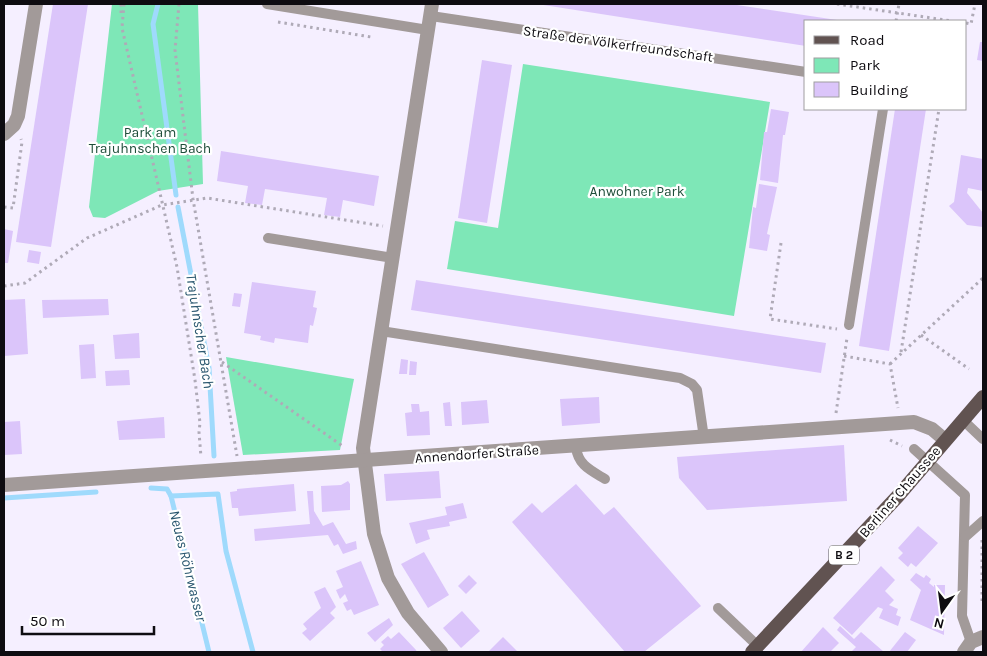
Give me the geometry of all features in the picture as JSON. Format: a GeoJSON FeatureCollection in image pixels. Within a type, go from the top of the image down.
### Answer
{"type":"FeatureCollection","features":[{"type":"Feature","properties":{"kind":"main road","name":"B 2"},"geometry":{"type":"LineString","coordinates":[[946,440],[983,397]]}},
{"type":"Feature","properties":{"kind":"main road","name":"Berliner Chaussee"},"geometry":{"type":"LineString","coordinates":[[755,649],[898,496],[946,440]]}},
{"type":"Feature","properties":{"kind":"street"},"geometry":{"type":"LineString","coordinates":[[9,129],[18,116],[36,4]]}},
{"type":"Feature","properties":{"kind":"street","name":"Straße der Völkerfreundschaft"},"geometry":{"type":"LineString","coordinates":[[432,10],[364,437],[374,534],[388,578],[408,613],[441,652]]}},
{"type":"Feature","properties":{"kind":"street","name":"Annendorfer Straße"},"geometry":{"type":"LineString","coordinates":[[4,484],[239,470],[896,424],[920,423],[932,429],[946,440]]}},
{"type":"Feature","properties":{"kind":"lane"},"geometry":{"type":"LineString","coordinates":[[267,4],[428,30]]}},
{"type":"Feature","properties":{"kind":"lane","name":"Straße der Völkerfreundschaft"},"geometry":{"type":"LineString","coordinates":[[432,10],[804,72]]}},
{"type":"Feature","properties":{"kind":"lane"},"geometry":{"type":"LineString","coordinates":[[848,328],[882,110]]}},
{"type":"Feature","properties":{"kind":"lane"},"geometry":{"type":"LineString","coordinates":[[268,238],[393,258]]}},
{"type":"Feature","properties":{"kind":"lane"},"geometry":{"type":"LineString","coordinates":[[381,331],[680,378],[692,384],[697,390],[704,438]]}},
{"type":"Feature","properties":{"kind":"lane"},"geometry":{"type":"LineString","coordinates":[[962,420],[983,439]]}},
{"type":"Feature","properties":{"kind":"lane"},"geometry":{"type":"LineString","coordinates":[[576,447],[577,457],[583,466],[605,479]]}},
{"type":"Feature","properties":{"kind":"lane"},"geometry":{"type":"LineString","coordinates":[[914,449],[965,495],[962,616],[973,644]]}},
{"type":"Feature","properties":{"kind":"lane"},"geometry":{"type":"LineString","coordinates":[[965,537],[983,521]]}},
{"type":"Feature","properties":{"kind":"lane"},"geometry":{"type":"LineString","coordinates":[[718,608],[755,649]]}},
{"type":"Feature","properties":{"kind":"path"},"geometry":{"type":"LineString","coordinates":[[122,4],[122,28],[177,267],[195,380],[203,472]]}},
{"type":"Feature","properties":{"kind":"path"},"geometry":{"type":"LineString","coordinates":[[179,4],[175,50],[193,199],[239,470]]}},
{"type":"Feature","properties":{"kind":"path"},"geometry":{"type":"LineString","coordinates":[[836,4],[945,20]]}},
{"type":"Feature","properties":{"kind":"path"},"geometry":{"type":"LineString","coordinates":[[896,20],[899,4]]}},
{"type":"Feature","properties":{"kind":"path"},"geometry":{"type":"LineString","coordinates":[[967,23],[971,24],[975,4]]}},
{"type":"Feature","properties":{"kind":"path"},"geometry":{"type":"LineString","coordinates":[[278,22],[377,37]]}},
{"type":"Feature","properties":{"kind":"path"},"geometry":{"type":"LineString","coordinates":[[901,352],[939,110]]}},
{"type":"Feature","properties":{"kind":"path"},"geometry":{"type":"LineString","coordinates":[[4,207],[13,208],[22,142],[9,129]]}},
{"type":"Feature","properties":{"kind":"path"},"geometry":{"type":"LineString","coordinates":[[4,286],[25,283],[87,238],[162,205],[193,199],[207,198],[398,228]]}},
{"type":"Feature","properties":{"kind":"path"},"geometry":{"type":"LineString","coordinates":[[782,243],[770,319],[848,328],[834,428]]}},
{"type":"Feature","properties":{"kind":"path"},"geometry":{"type":"LineString","coordinates":[[896,424],[890,364],[983,278]]}},
{"type":"Feature","properties":{"kind":"path"},"geometry":{"type":"LineString","coordinates":[[921,335],[968,369]]}},
{"type":"Feature","properties":{"kind":"path"},"geometry":{"type":"LineString","coordinates":[[844,356],[890,364]]}},
{"type":"Feature","properties":{"kind":"path"},"geometry":{"type":"LineString","coordinates":[[222,362],[365,461]]}},
{"type":"Feature","properties":{"kind":"path"},"geometry":{"type":"LineString","coordinates":[[982,602],[983,521]]}},
{"type":"Feature","properties":{"kind":"green space","name":"Park am Trajuhnschen Bach"},"geometry":{"type":"Polygon","coordinates":[[[112,4],[198,4],[203,184],[158,191],[105,218],[93,217],[89,207],[112,4]]]}},
{"type":"Feature","properties":{"kind":"green space","name":"Anwohner Park"},"geometry":{"type":"Polygon","coordinates":[[[523,64],[770,102],[734,316],[447,269],[455,221],[498,228],[523,64]]]}},
{"type":"Feature","properties":{"kind":"green space"},"geometry":{"type":"Polygon","coordinates":[[[226,357],[354,379],[340,450],[243,455],[226,357]]]}},
{"type":"Feature","properties":{"kind":"building"},"geometry":{"type":"Polygon","coordinates":[[[53,4],[88,4],[51,247],[16,242],[53,4]]]}},
{"type":"Feature","properties":{"kind":"building"},"geometry":{"type":"Polygon","coordinates":[[[537,4],[730,4],[837,20],[804,20],[804,46],[537,4]]]}},
{"type":"Feature","properties":{"kind":"building"},"geometry":{"type":"Polygon","coordinates":[[[980,42],[983,42],[983,61],[977,60],[980,42]]]}},
{"type":"Feature","properties":{"kind":"building"},"geometry":{"type":"Polygon","coordinates":[[[482,60],[512,65],[487,223],[458,218],[482,60]]]}},
{"type":"Feature","properties":{"kind":"building"},"geometry":{"type":"Polygon","coordinates":[[[771,109],[789,112],[785,135],[783,135],[778,183],[760,180],[764,132],[767,132],[771,109]]]}},
{"type":"Feature","properties":{"kind":"building"},"geometry":{"type":"Polygon","coordinates":[[[895,110],[926,110],[889,351],[859,346],[895,110]]]}},
{"type":"Feature","properties":{"kind":"building"},"geometry":{"type":"Polygon","coordinates":[[[221,151],[379,176],[374,206],[343,200],[340,217],[324,215],[327,198],[265,189],[262,205],[245,203],[248,186],[217,181],[221,151]]]}},
{"type":"Feature","properties":{"kind":"building"},"geometry":{"type":"Polygon","coordinates":[[[961,155],[983,159],[983,191],[968,188],[967,193],[983,213],[983,227],[967,225],[949,206],[954,202],[961,155]]]}},
{"type":"Feature","properties":{"kind":"building"},"geometry":{"type":"Polygon","coordinates":[[[759,184],[777,187],[767,234],[770,235],[767,251],[749,248],[753,207],[756,208],[759,184]]]}},
{"type":"Feature","properties":{"kind":"building"},"geometry":{"type":"Polygon","coordinates":[[[4,229],[13,231],[8,263],[4,263],[4,229]]]}},
{"type":"Feature","properties":{"kind":"building"},"geometry":{"type":"Polygon","coordinates":[[[29,250],[41,252],[39,264],[27,262],[29,250]]]}},
{"type":"Feature","properties":{"kind":"building"},"geometry":{"type":"Polygon","coordinates":[[[416,280],[826,343],[821,373],[411,310],[416,280]]]}},
{"type":"Feature","properties":{"kind":"building"},"geometry":{"type":"Polygon","coordinates":[[[252,282],[316,291],[313,307],[317,308],[313,326],[310,325],[308,343],[275,338],[274,343],[260,340],[261,336],[244,333],[252,282]]]}},
{"type":"Feature","properties":{"kind":"building"},"geometry":{"type":"Polygon","coordinates":[[[234,293],[242,294],[240,307],[232,306],[234,293]]]}},
{"type":"Feature","properties":{"kind":"building"},"geometry":{"type":"Polygon","coordinates":[[[25,299],[28,354],[4,356],[4,300],[25,299]]]}},
{"type":"Feature","properties":{"kind":"building"},"geometry":{"type":"Polygon","coordinates":[[[108,299],[109,315],[43,318],[42,300],[108,299]]]}},
{"type":"Feature","properties":{"kind":"building"},"geometry":{"type":"Polygon","coordinates":[[[139,333],[140,358],[115,359],[113,335],[139,333]]]}},
{"type":"Feature","properties":{"kind":"building"},"geometry":{"type":"Polygon","coordinates":[[[94,344],[96,378],[81,379],[79,345],[94,344]]]}},
{"type":"Feature","properties":{"kind":"building"},"geometry":{"type":"Polygon","coordinates":[[[401,359],[408,360],[407,374],[399,374],[401,359]]]}},
{"type":"Feature","properties":{"kind":"building"},"geometry":{"type":"Polygon","coordinates":[[[410,361],[417,362],[416,375],[409,375],[410,361]]]}},
{"type":"Feature","properties":{"kind":"building"},"geometry":{"type":"Polygon","coordinates":[[[129,370],[130,385],[106,386],[105,371],[129,370]]]}},
{"type":"Feature","properties":{"kind":"building"},"geometry":{"type":"Polygon","coordinates":[[[599,397],[600,423],[562,426],[560,399],[599,397]]]}},
{"type":"Feature","properties":{"kind":"building"},"geometry":{"type":"Polygon","coordinates":[[[487,400],[489,423],[462,425],[461,402],[487,400]]]}},
{"type":"Feature","properties":{"kind":"building"},"geometry":{"type":"Polygon","coordinates":[[[450,402],[452,426],[445,426],[443,403],[450,402]]]}},
{"type":"Feature","properties":{"kind":"building"},"geometry":{"type":"Polygon","coordinates":[[[411,404],[419,404],[420,412],[429,411],[430,435],[407,436],[405,413],[412,412],[411,404]]]}},
{"type":"Feature","properties":{"kind":"building"},"geometry":{"type":"Polygon","coordinates":[[[164,417],[165,438],[119,440],[117,421],[164,417]]]}},
{"type":"Feature","properties":{"kind":"building"},"geometry":{"type":"Polygon","coordinates":[[[20,421],[22,454],[4,455],[4,422],[20,421]]]}},
{"type":"Feature","properties":{"kind":"building"},"geometry":{"type":"Polygon","coordinates":[[[844,445],[847,501],[707,510],[679,478],[677,457],[844,445]]]}},
{"type":"Feature","properties":{"kind":"building"},"geometry":{"type":"Polygon","coordinates":[[[439,471],[441,498],[386,501],[384,474],[439,471]]]}},
{"type":"Feature","properties":{"kind":"building"},"geometry":{"type":"Polygon","coordinates":[[[348,481],[350,484],[350,510],[322,512],[321,486],[341,485],[348,481]]]}},
{"type":"Feature","properties":{"kind":"building"},"geometry":{"type":"Polygon","coordinates":[[[294,484],[296,511],[239,516],[238,508],[232,508],[230,492],[237,491],[237,489],[294,484]]]}},
{"type":"Feature","properties":{"kind":"building"},"geometry":{"type":"Polygon","coordinates":[[[576,484],[604,515],[614,507],[701,606],[644,652],[625,652],[512,522],[532,503],[542,513],[576,484]]]}},
{"type":"Feature","properties":{"kind":"building"},"geometry":{"type":"Polygon","coordinates":[[[307,491],[313,491],[314,511],[323,526],[333,522],[346,544],[356,541],[357,549],[343,554],[338,544],[334,546],[328,535],[255,541],[254,529],[310,524],[307,491]]]}},
{"type":"Feature","properties":{"kind":"building"},"geometry":{"type":"Polygon","coordinates":[[[463,503],[467,518],[449,522],[450,526],[427,530],[430,539],[416,544],[409,523],[447,515],[445,507],[463,503]]]}},
{"type":"Feature","properties":{"kind":"building"},"geometry":{"type":"Polygon","coordinates":[[[918,526],[938,543],[916,567],[911,563],[908,567],[898,558],[903,553],[898,548],[918,526]]]}},
{"type":"Feature","properties":{"kind":"building"},"geometry":{"type":"Polygon","coordinates":[[[424,552],[449,595],[428,608],[401,564],[424,552]]]}},
{"type":"Feature","properties":{"kind":"building"},"geometry":{"type":"Polygon","coordinates":[[[361,561],[379,605],[354,615],[351,609],[347,611],[343,603],[348,601],[345,594],[340,599],[336,590],[343,587],[336,571],[361,561]]]}},
{"type":"Feature","properties":{"kind":"building"},"geometry":{"type":"Polygon","coordinates":[[[881,566],[895,580],[885,591],[894,600],[889,605],[898,609],[896,615],[901,617],[898,626],[879,618],[883,609],[878,607],[852,635],[833,618],[881,566]]]}},
{"type":"Feature","properties":{"kind":"building"},"geometry":{"type":"Polygon","coordinates":[[[916,573],[924,578],[926,575],[931,579],[929,583],[934,587],[934,585],[945,585],[944,635],[910,620],[921,590],[910,580],[916,573]]]}},
{"type":"Feature","properties":{"kind":"building"},"geometry":{"type":"Polygon","coordinates":[[[469,575],[477,583],[466,594],[458,586],[469,575]]]}},
{"type":"Feature","properties":{"kind":"building"},"geometry":{"type":"Polygon","coordinates":[[[325,587],[336,607],[330,613],[335,618],[310,641],[302,633],[307,629],[303,624],[321,608],[314,592],[325,587]]]}},
{"type":"Feature","properties":{"kind":"building"},"geometry":{"type":"Polygon","coordinates":[[[462,611],[480,631],[461,648],[443,628],[462,611]]]}},
{"type":"Feature","properties":{"kind":"building"},"geometry":{"type":"Polygon","coordinates":[[[389,618],[393,625],[375,642],[367,633],[389,618]]]}},
{"type":"Feature","properties":{"kind":"building"},"geometry":{"type":"Polygon","coordinates":[[[840,626],[854,639],[861,632],[884,652],[851,652],[856,647],[837,630],[840,626]]]}},
{"type":"Feature","properties":{"kind":"building"},"geometry":{"type":"Polygon","coordinates":[[[823,627],[839,643],[830,652],[801,652],[823,627]]]}},
{"type":"Feature","properties":{"kind":"building"},"geometry":{"type":"Polygon","coordinates":[[[399,632],[417,652],[383,652],[380,649],[384,645],[381,642],[388,636],[391,639],[399,632]]]}},
{"type":"Feature","properties":{"kind":"building"},"geometry":{"type":"Polygon","coordinates":[[[905,632],[916,640],[907,652],[889,652],[905,632]]]}},
{"type":"Feature","properties":{"kind":"building"},"geometry":{"type":"Polygon","coordinates":[[[503,637],[518,652],[488,652],[503,637]]]}},
{"type":"Feature","properties":{"kind":"waterway","name":"Trajuhnscher Bach"},"geometry":{"type":"LineString","coordinates":[[158,4],[153,24],[176,195]]}},
{"type":"Feature","properties":{"kind":"waterway","name":"Trajuhnscher Bach"},"geometry":{"type":"LineString","coordinates":[[178,207],[209,368],[214,456]]}},
{"type":"Feature","properties":{"kind":"waterway"},"geometry":{"type":"LineString","coordinates":[[151,488],[167,489],[171,496]]}},
{"type":"Feature","properties":{"kind":"waterway"},"geometry":{"type":"LineString","coordinates":[[4,498],[96,492]]}},
{"type":"Feature","properties":{"kind":"waterway","name":"Neues Röhrwasser"},"geometry":{"type":"LineString","coordinates":[[209,652],[171,496],[218,494],[226,551],[253,652]]}}]}
